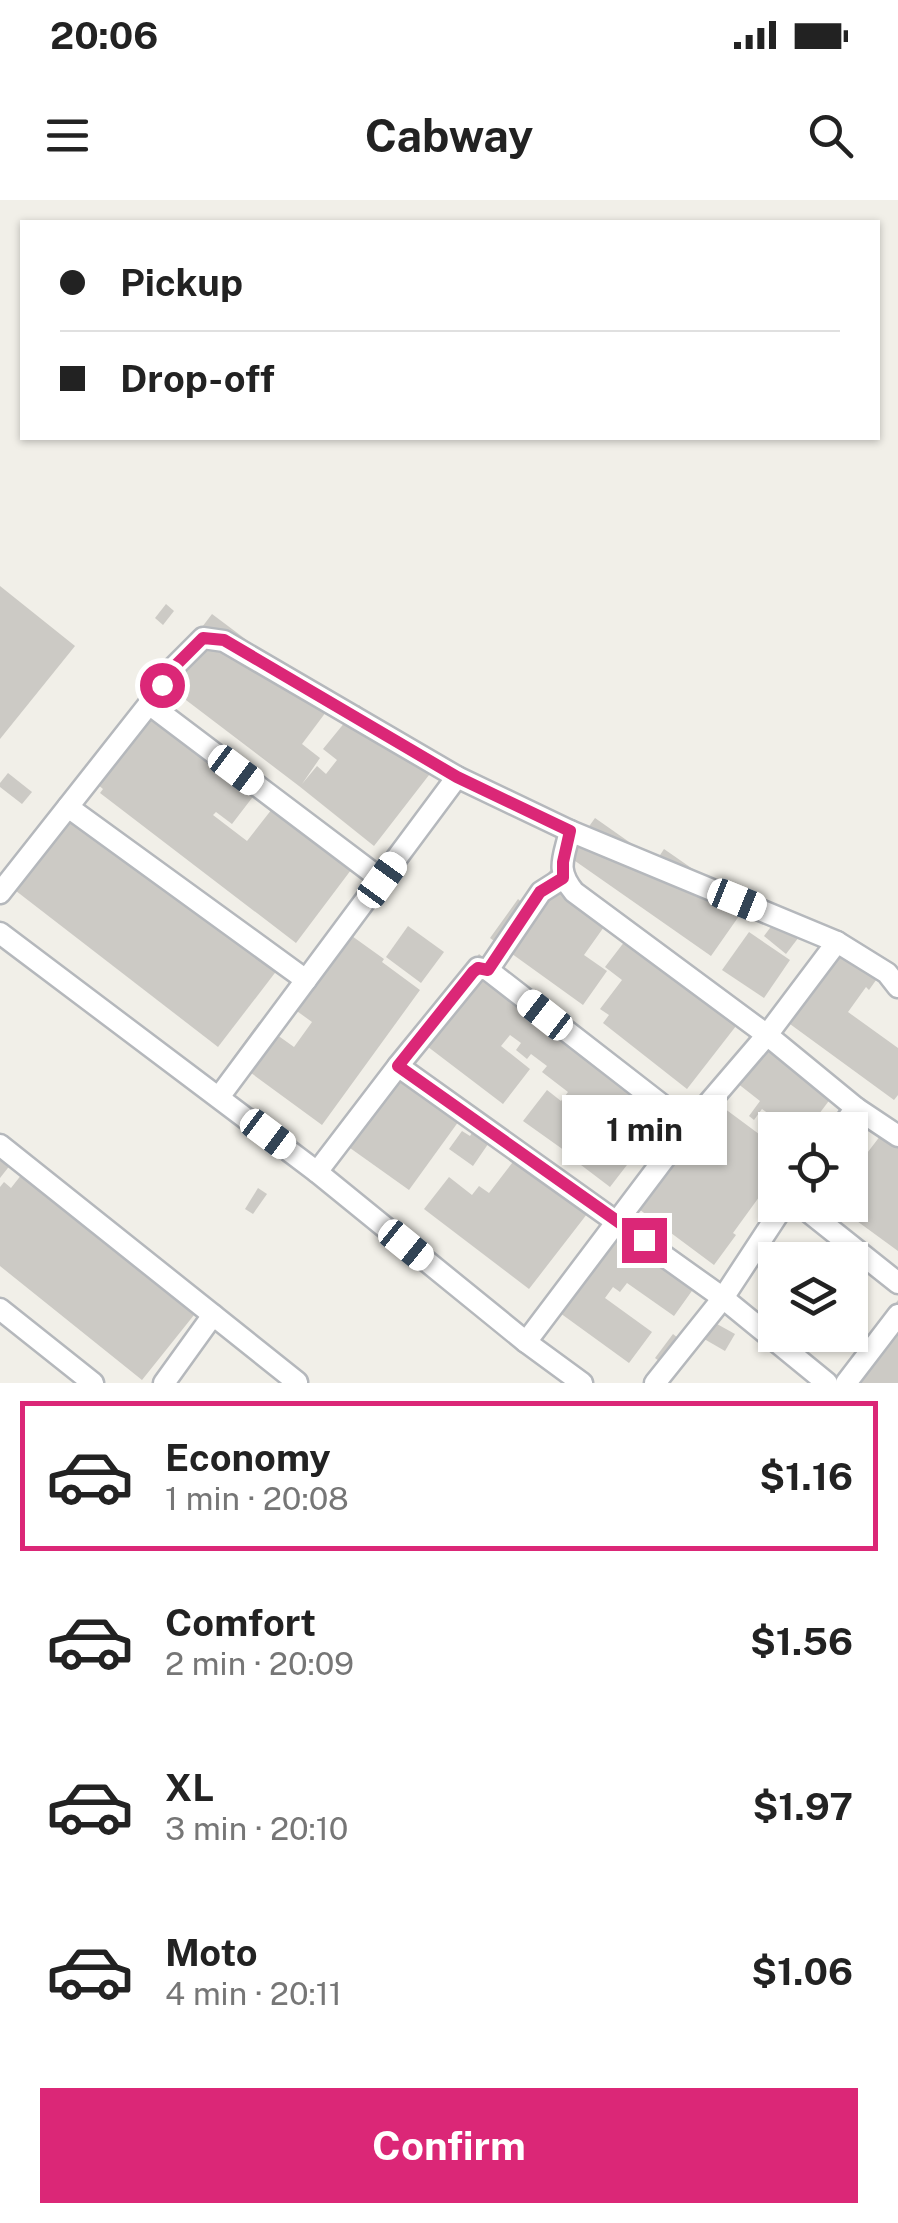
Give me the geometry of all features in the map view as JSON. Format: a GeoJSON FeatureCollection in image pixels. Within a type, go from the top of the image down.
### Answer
{"type":"FeatureCollection","features":[{"type":"Feature","properties":{"kind":"street"},"geometry":{"type":"LineString","coordinates":[[0,894],[175,666],[203,638],[213,638],[224,640],[457,777],[570,831],[837,942],[887,973],[898,987]]}},
{"type":"Feature","properties":{"kind":"street"},"geometry":{"type":"LineString","coordinates":[[148,704],[382,880]]}},
{"type":"Feature","properties":{"kind":"street"},"geometry":{"type":"LineString","coordinates":[[219,1097],[457,777]]}},
{"type":"Feature","properties":{"kind":"street"},"geometry":{"type":"LineString","coordinates":[[68,806],[306,980]]}},
{"type":"Feature","properties":{"kind":"street"},"geometry":{"type":"LineString","coordinates":[[570,831],[563,878],[574,892],[898,1136]]}},
{"type":"Feature","properties":{"kind":"street"},"geometry":{"type":"LineString","coordinates":[[488,970],[540,892],[563,878]]}},
{"type":"Feature","properties":{"kind":"street"},"geometry":{"type":"LineString","coordinates":[[0,933],[219,1097],[582,1383]]}},
{"type":"Feature","properties":{"kind":"street"},"geometry":{"type":"LineString","coordinates":[[526,1342],[689,1126],[767,1035],[837,942]]}},
{"type":"Feature","properties":{"kind":"street"},"geometry":{"type":"LineString","coordinates":[[316,1172],[478,968],[488,970],[689,1126]]}},
{"type":"Feature","properties":{"kind":"street"},"geometry":{"type":"LineString","coordinates":[[398,1066],[723,1298],[826,1383]]}},
{"type":"Feature","properties":{"kind":"street"},"geometry":{"type":"LineString","coordinates":[[853,1112],[856,1108]]}},
{"type":"Feature","properties":{"kind":"street"},"geometry":{"type":"LineString","coordinates":[[0,1145],[298,1383]]}},
{"type":"Feature","properties":{"kind":"street"},"geometry":{"type":"LineString","coordinates":[[655,1383],[723,1298],[773,1222]]}},
{"type":"Feature","properties":{"kind":"street"},"geometry":{"type":"LineString","coordinates":[[821,1222],[898,1284]]}},
{"type":"Feature","properties":{"kind":"street"},"geometry":{"type":"LineString","coordinates":[[0,1309],[93,1383]]}},
{"type":"Feature","properties":{"kind":"street"},"geometry":{"type":"LineString","coordinates":[[846,1383],[898,1314]]}},
{"type":"Feature","properties":{"kind":"street"},"geometry":{"type":"LineString","coordinates":[[164,1383],[213,1315]]}},
{"type":"Feature","properties":{"kind":"building"},"geometry":{"type":"Polygon","coordinates":[[[0,586],[75,646],[0,739],[0,586]]]}},
{"type":"Feature","properties":{"kind":"building"},"geometry":{"type":"Polygon","coordinates":[[[166,604],[174,611],[163,625],[155,618],[166,604]]]}},
{"type":"Feature","properties":{"kind":"building"},"geometry":{"type":"Polygon","coordinates":[[[212,614],[332,704],[302,744],[320,758],[302,784],[317,766],[326,774],[337,760],[323,749],[359,705],[436,766],[374,846],[161,681],[212,614]]]}},
{"type":"Feature","properties":{"kind":"building"},"geometry":{"type":"Polygon","coordinates":[[[147,696],[262,785],[232,824],[216,812],[213,815],[247,841],[279,800],[357,862],[296,943],[100,793],[103,789],[86,775],[147,696]]]}},
{"type":"Feature","properties":{"kind":"building"},"geometry":{"type":"Polygon","coordinates":[[[8,773],[32,792],[22,804],[0,787],[8,773]]]}},
{"type":"Feature","properties":{"kind":"building"},"geometry":{"type":"Polygon","coordinates":[[[72,800],[281,965],[218,1047],[7,884],[72,800]]]}},
{"type":"Feature","properties":{"kind":"building"},"geometry":{"type":"Polygon","coordinates":[[[595,818],[642,851],[651,869],[664,849],[746,906],[711,956],[568,856],[595,818]]]}},
{"type":"Feature","properties":{"kind":"building"},"geometry":{"type":"Polygon","coordinates":[[[554,865],[616,910],[584,955],[607,971],[583,1005],[490,938],[518,899],[525,905],[554,865]]]}},
{"type":"Feature","properties":{"kind":"building"},"geometry":{"type":"Polygon","coordinates":[[[785,908],[808,925],[786,954],[764,936],[785,908]]]}},
{"type":"Feature","properties":{"kind":"building"},"geometry":{"type":"Polygon","coordinates":[[[338,926],[420,990],[322,1125],[232,1059],[259,1022],[294,1047],[312,1022],[283,1001],[338,926]]]}},
{"type":"Feature","properties":{"kind":"building"},"geometry":{"type":"Polygon","coordinates":[[[408,926],[444,952],[421,983],[386,957],[408,926]]]}},
{"type":"Feature","properties":{"kind":"building"},"geometry":{"type":"Polygon","coordinates":[[[635,928],[743,1017],[687,1089],[603,1023],[609,1015],[600,1009],[622,980],[605,967],[635,928]]]}},
{"type":"Feature","properties":{"kind":"building"},"geometry":{"type":"Polygon","coordinates":[[[749,932],[790,960],[764,998],[722,970],[749,932]]]}},
{"type":"Feature","properties":{"kind":"building"},"geometry":{"type":"Polygon","coordinates":[[[840,932],[886,966],[848,1012],[898,1048],[898,1095],[894,1100],[779,1016],[840,932]]]}},
{"type":"Feature","properties":{"kind":"building"},"geometry":{"type":"Polygon","coordinates":[[[479,954],[674,1104],[610,1187],[523,1121],[547,1090],[561,1101],[568,1092],[542,1072],[547,1066],[531,1054],[527,1059],[516,1050],[521,1043],[510,1035],[501,1046],[530,1069],[503,1104],[415,1037],[479,954]]]}},
{"type":"Feature","properties":{"kind":"building"},"geometry":{"type":"Polygon","coordinates":[[[751,1036],[831,1098],[820,1112],[762,1109],[754,1120],[749,1116],[760,1101],[723,1072],[751,1036]]]}},
{"type":"Feature","properties":{"kind":"building"},"geometry":{"type":"Polygon","coordinates":[[[395,1054],[469,1107],[409,1190],[336,1138],[395,1054]]]}},
{"type":"Feature","properties":{"kind":"building"},"geometry":{"type":"Polygon","coordinates":[[[705,1094],[758,1133],[758,1198],[714,1265],[624,1198],[705,1094]]]}},
{"type":"Feature","properties":{"kind":"building"},"geometry":{"type":"Polygon","coordinates":[[[481,1120],[497,1131],[473,1166],[449,1149],[462,1131],[470,1136],[481,1120]]]}},
{"type":"Feature","properties":{"kind":"building"},"geometry":{"type":"Polygon","coordinates":[[[884,1131],[898,1141],[898,1251],[858,1222],[868,1222],[868,1152],[884,1131]]]}},
{"type":"Feature","properties":{"kind":"building"},"geometry":{"type":"Polygon","coordinates":[[[0,1155],[11,1164],[0,1178],[0,1155]]]}},
{"type":"Feature","properties":{"kind":"building"},"geometry":{"type":"Polygon","coordinates":[[[516,1158],[594,1205],[529,1289],[424,1209],[449,1177],[472,1195],[479,1186],[489,1193],[516,1158]]]}},
{"type":"Feature","properties":{"kind":"building"},"geometry":{"type":"Polygon","coordinates":[[[22,1174],[194,1315],[142,1380],[0,1266],[0,1187],[4,1182],[11,1188],[22,1174]]]}},
{"type":"Feature","properties":{"kind":"building"},"geometry":{"type":"Polygon","coordinates":[[[258,1188],[267,1194],[253,1214],[245,1209],[258,1188]]]}},
{"type":"Feature","properties":{"kind":"building"},"geometry":{"type":"Polygon","coordinates":[[[612,1218],[699,1281],[674,1316],[627,1283],[620,1292],[613,1287],[605,1298],[652,1332],[629,1363],[549,1305],[612,1218]]]}},
{"type":"Feature","properties":{"kind":"building"},"geometry":{"type":"Polygon","coordinates":[[[898,1300],[898,1383],[835,1383],[859,1352],[868,1352],[868,1340],[898,1300]]]}},
{"type":"Feature","properties":{"kind":"building"},"geometry":{"type":"Polygon","coordinates":[[[708,1319],[735,1334],[725,1351],[699,1336],[708,1319]]]}},
{"type":"Feature","properties":{"kind":"building"},"geometry":{"type":"Polygon","coordinates":[[[673,1334],[690,1348],[673,1371],[655,1358],[673,1334]]]}},
{"type":"Feature","properties":{"kind":"route"},"geometry":{"type":"LineString","coordinates":[[162,685],[203,638],[224,640],[457,777],[570,831],[563,878],[540,892],[488,970],[478,968],[473,972],[398,1066],[644,1240]]}}]}
